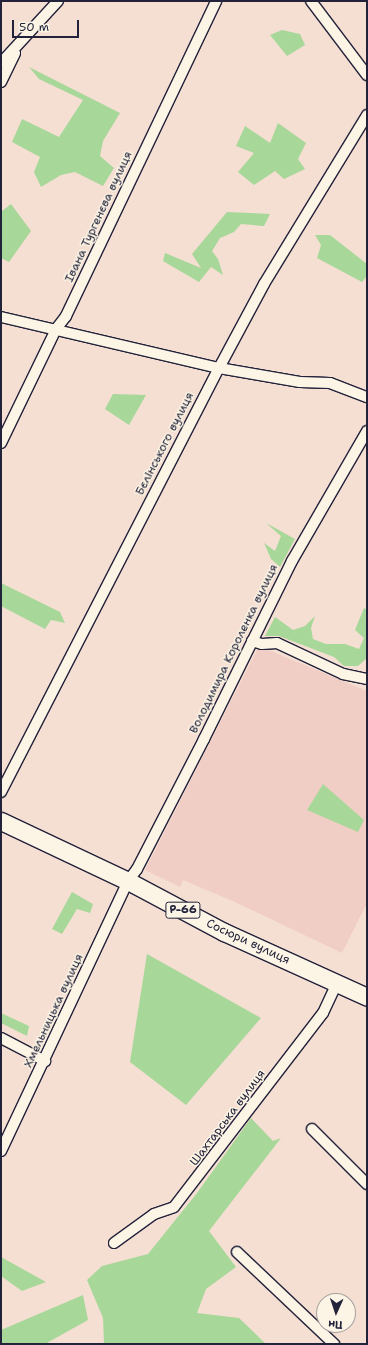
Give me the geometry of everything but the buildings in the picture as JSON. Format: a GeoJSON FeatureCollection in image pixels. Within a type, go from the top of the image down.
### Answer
{"type":"FeatureCollection","features":[{"type":"Feature","properties":{"kind":"main road","name":"Сосюри вулиця"},"geometry":{"type":"LineString","coordinates":[[1,821],[128,881],[224,932],[367,997]]}},
{"type":"Feature","properties":{"kind":"street"},"geometry":{"type":"LineString","coordinates":[[1,62],[58,1]]}},
{"type":"Feature","properties":{"kind":"street","name":"Івана Тургенєва вулиця"},"geometry":{"type":"LineString","coordinates":[[1,443],[56,329],[66,316],[216,1]]}},
{"type":"Feature","properties":{"kind":"street"},"geometry":{"type":"LineString","coordinates":[[311,1],[367,75]]}},
{"type":"Feature","properties":{"kind":"street"},"geometry":{"type":"LineString","coordinates":[[1,82],[19,44]]}},
{"type":"Feature","properties":{"kind":"street","name":"Бєлінського вулиця"},"geometry":{"type":"LineString","coordinates":[[1,792],[219,368],[264,284],[367,115]]}},
{"type":"Feature","properties":{"kind":"street"},"geometry":{"type":"LineString","coordinates":[[1,317],[219,368],[300,382],[330,383],[367,397]]}},
{"type":"Feature","properties":{"kind":"street","name":"Володимира Короленка вулиця"},"geometry":{"type":"LineString","coordinates":[[128,881],[137,869],[292,561],[367,431]]}},
{"type":"Feature","properties":{"kind":"street"},"geometry":{"type":"LineString","coordinates":[[252,641],[262,644],[277,643],[343,674],[366,678]]}},
{"type":"Feature","properties":{"kind":"street","name":"Хмельницька вулиця"},"geometry":{"type":"LineString","coordinates":[[1,1151],[45,1061],[128,881]]}},
{"type":"Feature","properties":{"kind":"street","name":"Шахтарська вулиця"},"geometry":{"type":"LineString","coordinates":[[114,1243],[154,1214],[174,1207],[323,1013],[337,983]]}},
{"type":"Feature","properties":{"kind":"street"},"geometry":{"type":"LineString","coordinates":[[1,1038],[45,1061]]}},
{"type":"Feature","properties":{"kind":"street"},"geometry":{"type":"LineString","coordinates":[[312,1129],[367,1184]]}},
{"type":"Feature","properties":{"kind":"street"},"geometry":{"type":"LineString","coordinates":[[237,1252],[334,1344]]}},
{"type":"Feature","properties":{"kind":"shaded area"},"geometry":{"type":"Polygon","coordinates":[[[259,646],[367,691],[367,903],[342,953],[235,902],[183,880],[180,887],[145,870],[259,646]]]}},
{"type":"Feature","properties":{"kind":"green space"},"geometry":{"type":"Polygon","coordinates":[[[282,30],[300,34],[305,45],[287,56],[270,35],[282,30]]]}},
{"type":"Feature","properties":{"kind":"green space"},"geometry":{"type":"Polygon","coordinates":[[[29,67],[120,113],[103,141],[100,156],[114,168],[103,186],[75,172],[61,175],[41,187],[34,172],[40,157],[12,142],[22,119],[59,137],[83,100],[39,79],[29,67]]]}},
{"type":"Feature","properties":{"kind":"green space"},"geometry":{"type":"Polygon","coordinates":[[[278,123],[306,143],[298,159],[305,169],[284,179],[275,171],[254,185],[238,172],[254,153],[236,146],[245,126],[270,143],[278,123]]]}},
{"type":"Feature","properties":{"kind":"green space"},"geometry":{"type":"Polygon","coordinates":[[[11,204],[31,231],[9,262],[1,258],[1,212],[11,204]]]}},
{"type":"Feature","properties":{"kind":"green space"},"geometry":{"type":"Polygon","coordinates":[[[227,212],[270,214],[264,226],[241,224],[234,232],[220,238],[212,251],[218,259],[223,275],[211,267],[199,282],[163,261],[165,253],[201,268],[192,254],[227,212]]]}},
{"type":"Feature","properties":{"kind":"green space"},"geometry":{"type":"Polygon","coordinates":[[[315,235],[330,235],[367,264],[367,276],[362,282],[317,258],[321,245],[315,235]]]}},
{"type":"Feature","properties":{"kind":"green space"},"geometry":{"type":"Polygon","coordinates":[[[113,394],[146,395],[129,425],[105,409],[113,394]]]}},
{"type":"Feature","properties":{"kind":"green space"},"geometry":{"type":"Polygon","coordinates":[[[266,523],[295,539],[280,567],[271,559],[264,543],[275,551],[281,536],[266,523]]]}},
{"type":"Feature","properties":{"kind":"green space"},"geometry":{"type":"Polygon","coordinates":[[[1,583],[60,612],[65,623],[51,620],[45,629],[1,606],[1,583]]]}},
{"type":"Feature","properties":{"kind":"green space"},"geometry":{"type":"Polygon","coordinates":[[[364,608],[367,610],[367,658],[358,666],[344,666],[334,657],[279,636],[265,636],[275,617],[293,630],[305,626],[315,616],[311,628],[313,639],[326,644],[345,644],[359,649],[364,638],[355,630],[364,608]]]}},
{"type":"Feature","properties":{"kind":"green space"},"geometry":{"type":"Polygon","coordinates":[[[323,784],[364,820],[358,832],[307,810],[323,784]]]}},
{"type":"Feature","properties":{"kind":"green space"},"geometry":{"type":"Polygon","coordinates":[[[72,892],[93,904],[90,913],[77,909],[62,934],[52,929],[72,892]]]}},
{"type":"Feature","properties":{"kind":"green space"},"geometry":{"type":"Polygon","coordinates":[[[147,954],[261,1018],[186,1105],[130,1062],[147,954]]]}},
{"type":"Feature","properties":{"kind":"green space"},"geometry":{"type":"Polygon","coordinates":[[[1,1013],[29,1026],[27,1036],[1,1023],[1,1013]]]}},
{"type":"Feature","properties":{"kind":"green space"},"geometry":{"type":"Polygon","coordinates":[[[251,1118],[273,1141],[281,1138],[209,1231],[236,1267],[206,1289],[197,1313],[239,1318],[266,1344],[104,1344],[103,1318],[87,1280],[102,1266],[148,1254],[197,1193],[251,1118]]]}},
{"type":"Feature","properties":{"kind":"green space"},"geometry":{"type":"Polygon","coordinates":[[[1,1257],[46,1282],[22,1291],[1,1276],[1,1257]]]}},
{"type":"Feature","properties":{"kind":"green space"},"geometry":{"type":"Polygon","coordinates":[[[83,1295],[88,1320],[45,1344],[1,1344],[1,1330],[83,1295]]]}}]}
